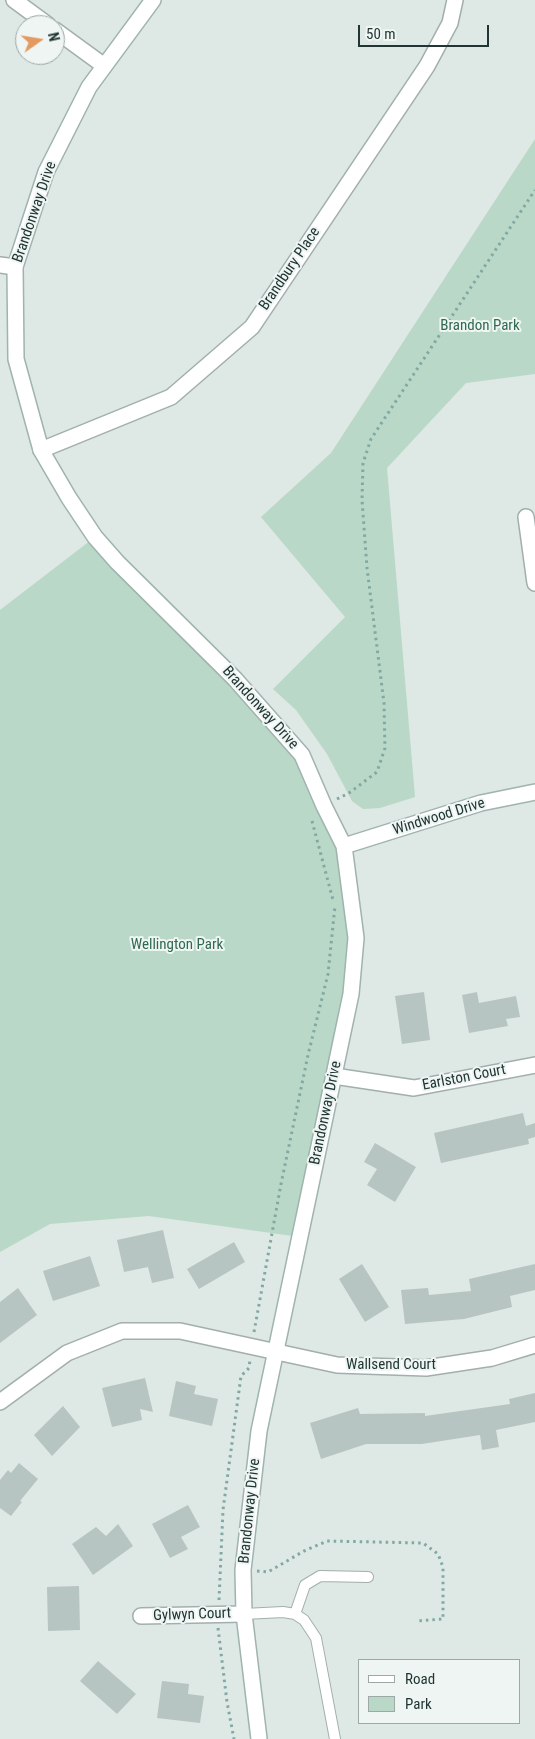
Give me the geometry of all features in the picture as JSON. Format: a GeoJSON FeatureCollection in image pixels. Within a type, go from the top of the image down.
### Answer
{"type":"FeatureCollection","features":[{"type":"Feature","properties":{"kind":"street"},"geometry":{"type":"LineString","coordinates":[[14,0],[34,15]]}},
{"type":"Feature","properties":{"kind":"street","name":"Brandonway Drive"},"geometry":{"type":"LineString","coordinates":[[153,0],[103,65],[89,87],[46,172],[7,266],[16,359],[41,450],[95,537],[117,562],[235,679],[302,755],[344,846],[356,938],[351,994],[259,1431],[243,1570],[244,1614],[259,1739]]}},
{"type":"Feature","properties":{"kind":"street","name":"Brandbury Place"},"geometry":{"type":"LineString","coordinates":[[41,450],[171,396],[252,327],[427,66],[450,23],[455,0]]}},
{"type":"Feature","properties":{"kind":"street"},"geometry":{"type":"LineString","coordinates":[[65,37],[103,65]]}},
{"type":"Feature","properties":{"kind":"street"},"geometry":{"type":"LineString","coordinates":[[526,517],[535,583]]}},
{"type":"Feature","properties":{"kind":"street","name":"Windwood Drive"},"geometry":{"type":"LineString","coordinates":[[344,846],[481,803],[535,792]]}},
{"type":"Feature","properties":{"kind":"street","name":"Earlston Court"},"geometry":{"type":"LineString","coordinates":[[334,1076],[414,1088],[535,1065]]}},
{"type":"Feature","properties":{"kind":"street","name":"Wallsend Court"},"geometry":{"type":"LineString","coordinates":[[0,1402],[67,1353],[122,1331],[180,1331],[337,1365],[426,1368],[492,1358],[535,1345]]}},
{"type":"Feature","properties":{"kind":"street","name":"Gylwyn Court"},"geometry":{"type":"LineString","coordinates":[[141,1616],[244,1614]]}},
{"type":"Feature","properties":{"kind":"lane"},"geometry":{"type":"LineString","coordinates":[[295,1614],[305,1585],[320,1576],[368,1577]]}},
{"type":"Feature","properties":{"kind":"lane"},"geometry":{"type":"LineString","coordinates":[[244,1614],[283,1612],[295,1614],[304,1620],[316,1638],[335,1739]]}},
{"type":"Feature","properties":{"kind":"path"},"geometry":{"type":"LineString","coordinates":[[234,1739],[218,1636],[223,1510],[241,1376],[249,1368],[285,1165],[328,974],[335,906],[310,813],[348,793],[377,772],[385,748],[384,703],[367,568],[362,500],[363,464],[370,439],[535,190]]}},
{"type":"Feature","properties":{"kind":"green space","name":"Brandon Park"},"geometry":{"type":"Polygon","coordinates":[[[535,139],[535,374],[466,383],[387,468],[415,797],[380,808],[363,809],[352,801],[327,754],[296,710],[273,689],[345,617],[261,517],[331,453],[535,139]]]}},
{"type":"Feature","properties":{"kind":"green space","name":"Wellington Park"},"geometry":{"type":"Polygon","coordinates":[[[95,537],[302,755],[338,831],[356,938],[300,1237],[149,1216],[50,1224],[0,1252],[0,610],[95,537]]]}},
{"type":"Feature","properties":{"kind":"building"},"geometry":{"type":"Polygon","coordinates":[[[424,992],[430,1040],[402,1044],[395,996],[424,992]]]}},
{"type":"Feature","properties":{"kind":"building"},"geometry":{"type":"Polygon","coordinates":[[[477,992],[479,1003],[516,996],[520,1017],[506,1019],[508,1026],[469,1033],[462,995],[477,992]]]}},
{"type":"Feature","properties":{"kind":"building"},"geometry":{"type":"Polygon","coordinates":[[[523,1113],[526,1126],[535,1123],[535,1137],[528,1139],[529,1144],[441,1163],[434,1133],[523,1113]]]}},
{"type":"Feature","properties":{"kind":"building"},"geometry":{"type":"Polygon","coordinates":[[[375,1143],[416,1167],[395,1202],[367,1185],[377,1169],[364,1162],[375,1143]]]}},
{"type":"Feature","properties":{"kind":"building"},"geometry":{"type":"Polygon","coordinates":[[[163,1230],[174,1278],[152,1283],[148,1267],[124,1272],[117,1240],[163,1230]]]}},
{"type":"Feature","properties":{"kind":"building"},"geometry":{"type":"Polygon","coordinates":[[[234,1242],[245,1262],[199,1289],[187,1269],[234,1242]]]}},
{"type":"Feature","properties":{"kind":"building"},"geometry":{"type":"Polygon","coordinates":[[[90,1256],[100,1286],[53,1301],[43,1271],[90,1256]]]}},
{"type":"Feature","properties":{"kind":"building"},"geometry":{"type":"Polygon","coordinates":[[[362,1264],[389,1307],[365,1322],[339,1279],[362,1264]]]}},
{"type":"Feature","properties":{"kind":"building"},"geometry":{"type":"Polygon","coordinates":[[[535,1264],[535,1290],[510,1296],[512,1307],[464,1319],[405,1324],[401,1290],[428,1288],[429,1295],[471,1291],[469,1279],[535,1264]]]}},
{"type":"Feature","properties":{"kind":"building"},"geometry":{"type":"Polygon","coordinates":[[[18,1288],[37,1315],[0,1343],[0,1302],[18,1288]]]}},
{"type":"Feature","properties":{"kind":"building"},"geometry":{"type":"Polygon","coordinates":[[[145,1378],[153,1412],[140,1409],[142,1420],[112,1427],[102,1388],[145,1378]]]}},
{"type":"Feature","properties":{"kind":"building"},"geometry":{"type":"Polygon","coordinates":[[[176,1381],[196,1386],[194,1394],[218,1399],[212,1426],[169,1416],[176,1381]]]}},
{"type":"Feature","properties":{"kind":"building"},"geometry":{"type":"Polygon","coordinates":[[[535,1393],[535,1422],[496,1430],[499,1447],[482,1450],[480,1435],[422,1444],[366,1444],[321,1459],[310,1423],[358,1408],[360,1414],[425,1413],[425,1416],[510,1404],[509,1399],[535,1393]]]}},
{"type":"Feature","properties":{"kind":"building"},"geometry":{"type":"Polygon","coordinates":[[[63,1406],[80,1427],[52,1456],[34,1435],[63,1406]]]}},
{"type":"Feature","properties":{"kind":"building"},"geometry":{"type":"Polygon","coordinates":[[[19,1463],[38,1479],[20,1501],[22,1502],[11,1516],[0,1508],[0,1480],[8,1470],[11,1473],[19,1463]]]}},
{"type":"Feature","properties":{"kind":"building"},"geometry":{"type":"Polygon","coordinates":[[[188,1505],[200,1527],[181,1537],[188,1549],[170,1558],[152,1524],[188,1505]]]}},
{"type":"Feature","properties":{"kind":"building"},"geometry":{"type":"Polygon","coordinates":[[[118,1524],[133,1546],[93,1575],[72,1544],[96,1527],[106,1536],[118,1524]]]}},
{"type":"Feature","properties":{"kind":"building"},"geometry":{"type":"Polygon","coordinates":[[[79,1586],[80,1630],[48,1631],[47,1587],[79,1586]]]}},
{"type":"Feature","properties":{"kind":"building"},"geometry":{"type":"Polygon","coordinates":[[[98,1661],[136,1694],[117,1714],[80,1681],[98,1661]]]}},
{"type":"Feature","properties":{"kind":"building"},"geometry":{"type":"Polygon","coordinates":[[[162,1681],[189,1684],[188,1694],[204,1696],[200,1723],[157,1718],[162,1681]]]}}]}
